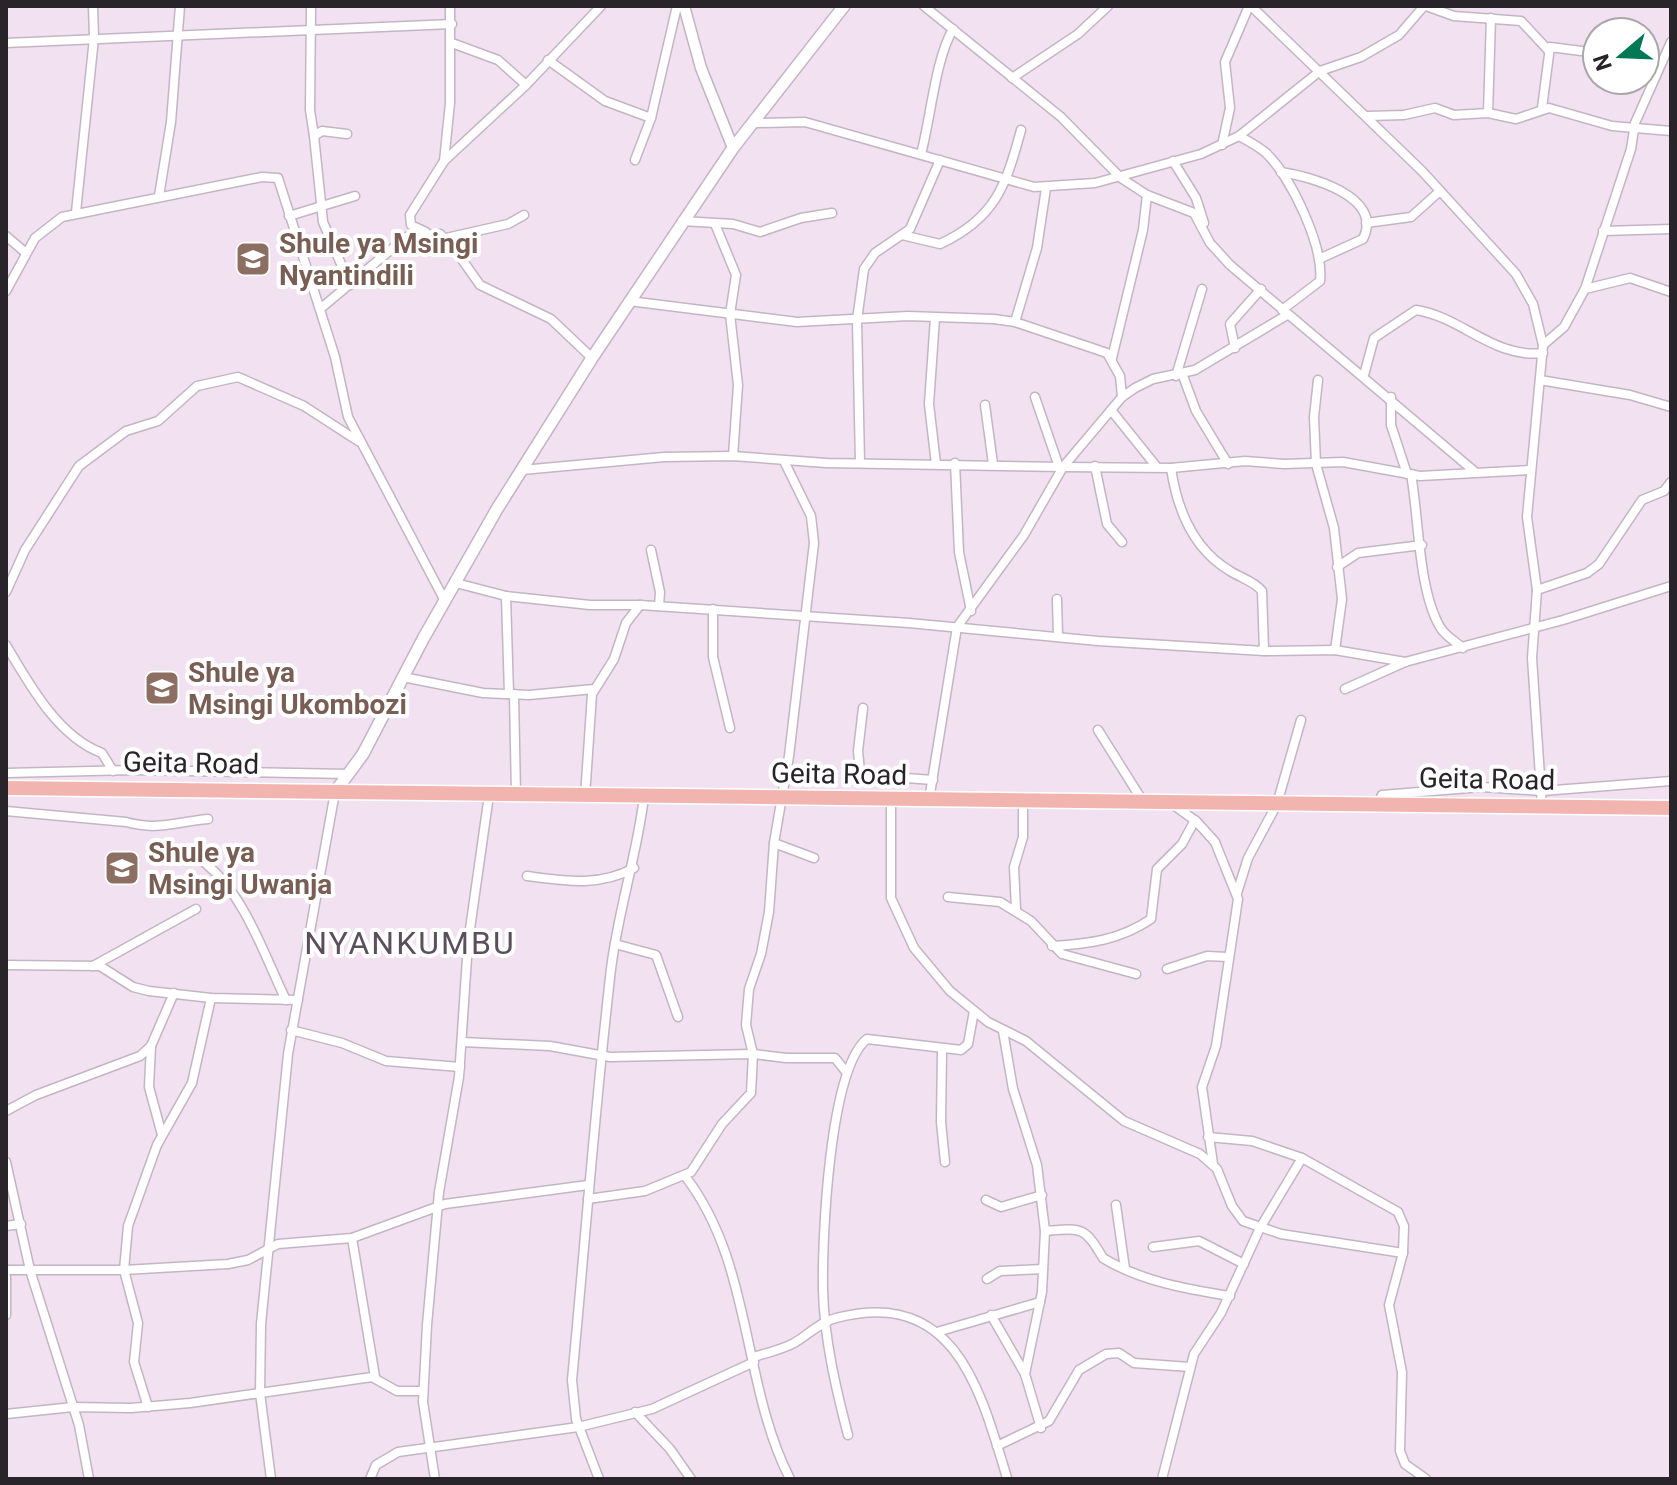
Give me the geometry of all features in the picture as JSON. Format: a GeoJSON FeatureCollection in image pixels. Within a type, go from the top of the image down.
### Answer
{"type":"FeatureCollection","features":[{"type":"Feature","properties":{"kind":"highway","name":"Geita Road"},"geometry":{"type":"LineString","coordinates":[[6,788],[929,801],[1168,800],[1277,804],[1542,799],[1671,808]]}},
{"type":"Feature","properties":{"kind":"main road"},"geometry":{"type":"LineString","coordinates":[[335,792],[350,774],[445,601],[592,358],[733,148],[757,123],[844,6]]}},
{"type":"Feature","properties":{"kind":"street"},"geometry":{"type":"LineString","coordinates":[[76,212],[94,38],[93,6]]}},
{"type":"Feature","properties":{"kind":"street"},"geometry":{"type":"LineString","coordinates":[[159,196],[180,6]]}},
{"type":"Feature","properties":{"kind":"street"},"geometry":{"type":"LineString","coordinates":[[311,6],[310,110],[321,206],[327,237],[350,285]]}},
{"type":"Feature","properties":{"kind":"street"},"geometry":{"type":"LineString","coordinates":[[444,161],[452,43],[450,6]]}},
{"type":"Feature","properties":{"kind":"street"},"geometry":{"type":"LineString","coordinates":[[524,215],[508,224],[446,238],[411,225],[410,215],[444,161],[526,85],[601,6]]}},
{"type":"Feature","properties":{"kind":"street"},"geometry":{"type":"LineString","coordinates":[[635,160],[651,118],[677,6]]}},
{"type":"Feature","properties":{"kind":"street"},"geometry":{"type":"LineString","coordinates":[[684,6],[701,68],[733,148]]}},
{"type":"Feature","properties":{"kind":"street"},"geometry":{"type":"LineString","coordinates":[[924,6],[1076,131],[1121,178],[1147,195],[1194,213],[1220,255],[1285,313],[1391,397],[1474,471]]}},
{"type":"Feature","properties":{"kind":"street"},"geometry":{"type":"LineString","coordinates":[[1012,78],[1078,34],[1108,6]]}},
{"type":"Feature","properties":{"kind":"street"},"geometry":{"type":"LineString","coordinates":[[1222,145],[1230,108],[1225,62],[1250,6],[1368,116],[1524,286],[1538,320],[1543,349],[1529,470],[1528,533],[1537,590],[1532,681],[1542,799],[1671,781]]}},
{"type":"Feature","properties":{"kind":"street"},"geometry":{"type":"LineString","coordinates":[[757,123],[805,122],[1046,188],[1121,178],[1222,145],[1239,136],[1320,71],[1381,46],[1399,35],[1425,6],[1454,16],[1523,22],[1548,50],[1542,108]]}},
{"type":"Feature","properties":{"kind":"street"},"geometry":{"type":"LineString","coordinates":[[1488,113],[1491,18]]}},
{"type":"Feature","properties":{"kind":"street"},"geometry":{"type":"LineString","coordinates":[[6,43],[452,24]]}},
{"type":"Feature","properties":{"kind":"street"},"geometry":{"type":"LineString","coordinates":[[921,154],[934,104],[941,52],[953,29]]}},
{"type":"Feature","properties":{"kind":"street"},"geometry":{"type":"LineString","coordinates":[[452,43],[498,60],[526,85]]}},
{"type":"Feature","properties":{"kind":"street"},"geometry":{"type":"LineString","coordinates":[[1548,50],[1555,46],[1581,50]]}},
{"type":"Feature","properties":{"kind":"street"},"geometry":{"type":"LineString","coordinates":[[1661,69],[1670,46]]}},
{"type":"Feature","properties":{"kind":"street"},"geometry":{"type":"LineString","coordinates":[[548,60],[605,101],[651,118]]}},
{"type":"Feature","properties":{"kind":"street"},"geometry":{"type":"LineString","coordinates":[[1364,375],[1374,338],[1416,310],[1438,316],[1508,351],[1543,349],[1564,327],[1585,289],[1631,149],[1633,129],[1649,96]]}},
{"type":"Feature","properties":{"kind":"street"},"geometry":{"type":"LineString","coordinates":[[1368,116],[1404,115],[1435,108],[1454,115],[1488,113],[1519,119],[1542,108],[1633,129],[1671,131]]}},
{"type":"Feature","properties":{"kind":"street"},"geometry":{"type":"LineString","coordinates":[[902,235],[943,243],[991,208],[1008,178],[1021,130]]}},
{"type":"Feature","properties":{"kind":"street"},"geometry":{"type":"LineString","coordinates":[[314,136],[322,131],[347,134]]}},
{"type":"Feature","properties":{"kind":"street"},"geometry":{"type":"LineString","coordinates":[[929,801],[957,627],[1024,535],[1061,467],[1122,397],[1153,379],[1179,376],[1235,348],[1285,313],[1320,281],[1319,259],[1303,213],[1281,172],[1268,155],[1239,136]]}},
{"type":"Feature","properties":{"kind":"street"},"geometry":{"type":"LineString","coordinates":[[860,463],[857,320],[868,262],[915,221],[940,160]]}},
{"type":"Feature","properties":{"kind":"street"},"geometry":{"type":"LineString","coordinates":[[1173,161],[1196,198],[1205,232]]}},
{"type":"Feature","properties":{"kind":"street"},"geometry":{"type":"LineString","coordinates":[[1281,172],[1316,179],[1339,188],[1356,205],[1366,223],[1363,239],[1319,259]]}},
{"type":"Feature","properties":{"kind":"street"},"geometry":{"type":"LineString","coordinates":[[6,291],[42,230],[76,212],[275,177],[282,185],[320,309],[348,417],[445,601]]}},
{"type":"Feature","properties":{"kind":"street"},"geometry":{"type":"LineString","coordinates":[[1015,322],[1037,248],[1046,188]]}},
{"type":"Feature","properties":{"kind":"street"},"geometry":{"type":"LineString","coordinates":[[1366,223],[1411,217],[1440,191]]}},
{"type":"Feature","properties":{"kind":"street"},"geometry":{"type":"LineString","coordinates":[[1112,358],[1143,230],[1147,195]]}},
{"type":"Feature","properties":{"kind":"street"},"geometry":{"type":"LineString","coordinates":[[289,216],[355,196]]}},
{"type":"Feature","properties":{"kind":"street"},"geometry":{"type":"LineString","coordinates":[[682,221],[740,225],[760,232],[801,218],[832,213]]}},
{"type":"Feature","properties":{"kind":"street"},"geometry":{"type":"LineString","coordinates":[[715,224],[736,275],[730,314],[738,385],[733,456]]}},
{"type":"Feature","properties":{"kind":"street"},"geometry":{"type":"LineString","coordinates":[[1603,231],[1671,229]]}},
{"type":"Feature","properties":{"kind":"street"},"geometry":{"type":"LineString","coordinates":[[320,309],[406,237],[427,233]]}},
{"type":"Feature","properties":{"kind":"street"},"geometry":{"type":"LineString","coordinates":[[6,236],[26,253]]}},
{"type":"Feature","properties":{"kind":"street"},"geometry":{"type":"LineString","coordinates":[[446,238],[480,285],[551,319],[592,358]]}},
{"type":"Feature","properties":{"kind":"street"},"geometry":{"type":"LineString","coordinates":[[1585,289],[1630,278],[1671,292]]}},
{"type":"Feature","properties":{"kind":"street"},"geometry":{"type":"LineString","coordinates":[[1202,289],[1179,376],[1228,464]]}},
{"type":"Feature","properties":{"kind":"street"},"geometry":{"type":"LineString","coordinates":[[1235,348],[1230,324],[1261,289]]}},
{"type":"Feature","properties":{"kind":"street"},"geometry":{"type":"LineString","coordinates":[[629,301],[797,322],[935,318],[1015,322],[1093,347],[1112,358],[1120,376],[1122,397]]}},
{"type":"Feature","properties":{"kind":"street"},"geometry":{"type":"LineString","coordinates":[[935,318],[929,404],[936,464]]}},
{"type":"Feature","properties":{"kind":"street"},"geometry":{"type":"LineString","coordinates":[[6,592],[25,550],[71,474],[126,431],[158,421],[193,388],[238,377],[304,406],[358,441]]}},
{"type":"Feature","properties":{"kind":"street"},"geometry":{"type":"LineString","coordinates":[[1318,380],[1313,428],[1316,464],[1334,528],[1342,599],[1335,650]]}},
{"type":"Feature","properties":{"kind":"street"},"geometry":{"type":"LineString","coordinates":[[1540,380],[1630,395],[1671,407]]}},
{"type":"Feature","properties":{"kind":"street"},"geometry":{"type":"LineString","coordinates":[[1035,397],[1061,467]]}},
{"type":"Feature","properties":{"kind":"street"},"geometry":{"type":"LineString","coordinates":[[1391,397],[1391,425],[1409,474],[1429,590],[1439,624],[1463,648]]}},
{"type":"Feature","properties":{"kind":"street"},"geometry":{"type":"LineString","coordinates":[[985,405],[993,464]]}},
{"type":"Feature","properties":{"kind":"street"},"geometry":{"type":"LineString","coordinates":[[1111,410],[1156,466]]}},
{"type":"Feature","properties":{"kind":"street"},"geometry":{"type":"LineString","coordinates":[[522,470],[664,457],[733,456],[784,461],[1061,467],[1171,468],[1256,461],[1358,463],[1409,474],[1529,470]]}},
{"type":"Feature","properties":{"kind":"street"},"geometry":{"type":"LineString","coordinates":[[588,1199],[645,1191],[685,1176],[699,1164],[722,1124],[751,1093],[753,1054],[748,1038],[747,1012],[769,912],[774,843],[783,799],[814,530],[784,461]]}},
{"type":"Feature","properties":{"kind":"street"},"geometry":{"type":"LineString","coordinates":[[955,463],[959,552],[971,611]]}},
{"type":"Feature","properties":{"kind":"street"},"geometry":{"type":"LineString","coordinates":[[1095,466],[1107,524],[1122,542]]}},
{"type":"Feature","properties":{"kind":"street"},"geometry":{"type":"LineString","coordinates":[[1171,468],[1178,502],[1194,537],[1221,564],[1262,591],[1264,651]]}},
{"type":"Feature","properties":{"kind":"street"},"geometry":{"type":"LineString","coordinates":[[1537,590],[1587,573],[1599,564],[1642,500],[1664,491],[1671,482]]}},
{"type":"Feature","properties":{"kind":"street"},"geometry":{"type":"LineString","coordinates":[[1337,567],[1358,553],[1422,545]]}},
{"type":"Feature","properties":{"kind":"street"},"geometry":{"type":"LineString","coordinates":[[651,550],[660,592],[659,606]]}},
{"type":"Feature","properties":{"kind":"street"},"geometry":{"type":"LineString","coordinates":[[456,583],[506,596],[590,605],[713,609],[1264,651],[1335,650],[1405,662]]}},
{"type":"Feature","properties":{"kind":"street"},"geometry":{"type":"LineString","coordinates":[[1345,689],[1405,662],[1463,648],[1671,586]]}},
{"type":"Feature","properties":{"kind":"street"},"geometry":{"type":"LineString","coordinates":[[506,596],[516,795]]}},
{"type":"Feature","properties":{"kind":"street"},"geometry":{"type":"LineString","coordinates":[[1057,599],[1058,637]]}},
{"type":"Feature","properties":{"kind":"street"},"geometry":{"type":"LineString","coordinates":[[585,797],[588,717],[594,689],[614,659],[626,623],[640,605]]}},
{"type":"Feature","properties":{"kind":"street"},"geometry":{"type":"LineString","coordinates":[[713,609],[713,657],[730,728]]}},
{"type":"Feature","properties":{"kind":"street"},"geometry":{"type":"LineString","coordinates":[[6,645],[25,682],[83,746],[102,753],[113,771]]}},
{"type":"Feature","properties":{"kind":"street"},"geometry":{"type":"LineString","coordinates":[[403,677],[483,693],[594,689]]}},
{"type":"Feature","properties":{"kind":"street"},"geometry":{"type":"LineString","coordinates":[[863,708],[858,751],[860,771],[865,775],[933,780]]}},
{"type":"Feature","properties":{"kind":"street"},"geometry":{"type":"LineString","coordinates":[[1301,720],[1277,804],[1251,850],[1237,894],[1216,1046],[1202,1087],[1213,1165],[1239,1217],[1260,1228],[1350,1247],[1403,1253]]}},
{"type":"Feature","properties":{"kind":"street"},"geometry":{"type":"LineString","coordinates":[[1098,730],[1142,800]]}},
{"type":"Feature","properties":{"kind":"street"},"geometry":{"type":"LineString","coordinates":[[6,773],[350,774]]}},
{"type":"Feature","properties":{"kind":"street"},"geometry":{"type":"LineString","coordinates":[[271,1479],[260,1393],[261,1324],[291,1030],[335,792]]}},
{"type":"Feature","properties":{"kind":"street"},"geometry":{"type":"LineString","coordinates":[[435,1479],[423,1391],[437,1207],[460,1067],[468,943],[489,795]]}},
{"type":"Feature","properties":{"kind":"street"},"geometry":{"type":"LineString","coordinates":[[599,1479],[578,1427],[572,1380],[588,1185],[615,944],[634,868],[644,797]]}},
{"type":"Feature","properties":{"kind":"street"},"geometry":{"type":"LineString","coordinates":[[891,800],[889,885],[898,917],[924,963],[974,1011],[1003,1031],[1026,1041],[1124,1121],[1187,1147],[1213,1165]]}},
{"type":"Feature","properties":{"kind":"street"},"geometry":{"type":"LineString","coordinates":[[1168,800],[1195,820],[1215,842],[1237,894]]}},
{"type":"Feature","properties":{"kind":"street"},"geometry":{"type":"LineString","coordinates":[[1016,909],[1014,867],[1023,837],[1023,801]]}},
{"type":"Feature","properties":{"kind":"street"},"geometry":{"type":"LineString","coordinates":[[6,811],[164,828],[208,819]]}},
{"type":"Feature","properties":{"kind":"street"},"geometry":{"type":"LineString","coordinates":[[1052,946],[1121,936],[1151,919],[1157,869],[1182,844],[1195,820]]}},
{"type":"Feature","properties":{"kind":"street"},"geometry":{"type":"LineString","coordinates":[[774,843],[814,858]]}},
{"type":"Feature","properties":{"kind":"street"},"geometry":{"type":"LineString","coordinates":[[205,863],[231,892],[286,1000]]}},
{"type":"Feature","properties":{"kind":"street"},"geometry":{"type":"LineString","coordinates":[[527,876],[586,883],[616,877],[634,868]]}},
{"type":"Feature","properties":{"kind":"street"},"geometry":{"type":"LineString","coordinates":[[948,897],[1000,902],[1016,909],[1052,946],[1072,958],[1136,974]]}},
{"type":"Feature","properties":{"kind":"street"},"geometry":{"type":"LineString","coordinates":[[93,966],[196,909]]}},
{"type":"Feature","properties":{"kind":"street"},"geometry":{"type":"LineString","coordinates":[[615,944],[656,955],[678,1017]]}},
{"type":"Feature","properties":{"kind":"street"},"geometry":{"type":"LineString","coordinates":[[1167,969],[1207,956],[1228,957]]}},
{"type":"Feature","properties":{"kind":"street"},"geometry":{"type":"LineString","coordinates":[[6,965],[106,967],[140,989],[211,998],[298,1000]]}},
{"type":"Feature","properties":{"kind":"street"},"geometry":{"type":"LineString","coordinates":[[162,1135],[149,1087],[151,1046],[174,993]]}},
{"type":"Feature","properties":{"kind":"street"},"geometry":{"type":"LineString","coordinates":[[148,1407],[134,1364],[138,1318],[124,1270],[128,1226],[139,1187],[162,1135],[192,1083],[211,998]]}},
{"type":"Feature","properties":{"kind":"street"},"geometry":{"type":"LineString","coordinates":[[848,1435],[834,1378],[823,1291],[830,1152],[847,1073],[867,1039],[888,1039],[961,1050],[968,1044],[974,1011]]}},
{"type":"Feature","properties":{"kind":"street"},"geometry":{"type":"LineString","coordinates":[[291,1030],[342,1043],[386,1061],[460,1067]]}},
{"type":"Feature","properties":{"kind":"street"},"geometry":{"type":"LineString","coordinates":[[1003,1031],[1013,1089],[1033,1151],[1045,1231],[1040,1302],[1025,1374]]}},
{"type":"Feature","properties":{"kind":"street"},"geometry":{"type":"LineString","coordinates":[[462,1042],[550,1046],[602,1056],[753,1054],[838,1059],[847,1073]]}},
{"type":"Feature","properties":{"kind":"street"},"geometry":{"type":"LineString","coordinates":[[6,1111],[36,1095],[133,1060],[151,1046]]}},
{"type":"Feature","properties":{"kind":"street"},"geometry":{"type":"LineString","coordinates":[[942,1049],[944,1097],[941,1122],[945,1162]]}},
{"type":"Feature","properties":{"kind":"street"},"geometry":{"type":"LineString","coordinates":[[1208,1137],[1252,1141],[1302,1158],[1398,1212],[1404,1226],[1403,1253],[1389,1305],[1402,1372],[1400,1451],[1405,1464],[1426,1479]]}},
{"type":"Feature","properties":{"kind":"street"},"geometry":{"type":"LineString","coordinates":[[1162,1479],[1199,1343],[1230,1296],[1260,1228],[1302,1158]]}},
{"type":"Feature","properties":{"kind":"street"},"geometry":{"type":"LineString","coordinates":[[6,1162],[30,1270],[73,1407],[89,1479]]}},
{"type":"Feature","properties":{"kind":"street"},"geometry":{"type":"LineString","coordinates":[[685,1176],[702,1199],[725,1256],[754,1360],[763,1415],[790,1479]]}},
{"type":"Feature","properties":{"kind":"street"},"geometry":{"type":"LineString","coordinates":[[6,1270],[208,1267],[242,1261],[286,1243],[352,1238],[437,1207],[588,1185]]}},
{"type":"Feature","properties":{"kind":"street"},"geometry":{"type":"LineString","coordinates":[[986,1200],[1001,1207],[1042,1195]]}},
{"type":"Feature","properties":{"kind":"street"},"geometry":{"type":"LineString","coordinates":[[1116,1205],[1125,1269]]}},
{"type":"Feature","properties":{"kind":"street"},"geometry":{"type":"LineString","coordinates":[[6,1226],[21,1224]]}},
{"type":"Feature","properties":{"kind":"street"},"geometry":{"type":"LineString","coordinates":[[1045,1231],[1082,1229],[1091,1236],[1103,1258],[1136,1277],[1230,1296]]}},
{"type":"Feature","properties":{"kind":"street"},"geometry":{"type":"LineString","coordinates":[[352,1238],[375,1377]]}},
{"type":"Feature","properties":{"kind":"street"},"geometry":{"type":"LineString","coordinates":[[1153,1247],[1199,1241],[1244,1264]]}},
{"type":"Feature","properties":{"kind":"street"},"geometry":{"type":"LineString","coordinates":[[987,1279],[1000,1271],[1043,1269]]}},
{"type":"Feature","properties":{"kind":"street"},"geometry":{"type":"LineString","coordinates":[[6,1277],[6,1315]]}},
{"type":"Feature","properties":{"kind":"street"},"geometry":{"type":"LineString","coordinates":[[937,1332],[1040,1302]]}},
{"type":"Feature","properties":{"kind":"street"},"geometry":{"type":"LineString","coordinates":[[370,1479],[376,1465],[389,1456],[411,1448],[578,1427],[668,1404],[791,1344],[827,1321],[894,1312],[917,1318],[937,1332],[975,1386],[1007,1478]]}},
{"type":"Feature","properties":{"kind":"street"},"geometry":{"type":"LineString","coordinates":[[991,1315],[1025,1374],[1041,1428]]}},
{"type":"Feature","properties":{"kind":"street"},"geometry":{"type":"LineString","coordinates":[[997,1446],[1041,1428],[1058,1410],[1079,1370],[1106,1354],[1119,1353],[1134,1363],[1190,1367]]}},
{"type":"Feature","properties":{"kind":"street"},"geometry":{"type":"LineString","coordinates":[[6,1414],[73,1407],[148,1407],[375,1377],[397,1391],[423,1391]]}},
{"type":"Feature","properties":{"kind":"street"},"geometry":{"type":"LineString","coordinates":[[635,1412],[670,1449],[691,1479]]}},
{"type":"Feature","properties":{"kind":"place","name":"Shule ya Msingi Nyantindili"},"geometry":{"type":"Point","coordinates":[253,259]}},
{"type":"Feature","properties":{"kind":"place","name":"Shule ya Msingi Ukombozi"},"geometry":{"type":"Point","coordinates":[162,688]}},
{"type":"Feature","properties":{"kind":"place","name":"Shule ya Msingi Uwanja"},"geometry":{"type":"Point","coordinates":[122,868]}},
{"type":"Feature","properties":{"kind":"district","name":"NYANKUMBU"},"geometry":{"type":"Point","coordinates":[410,943]}}]}
